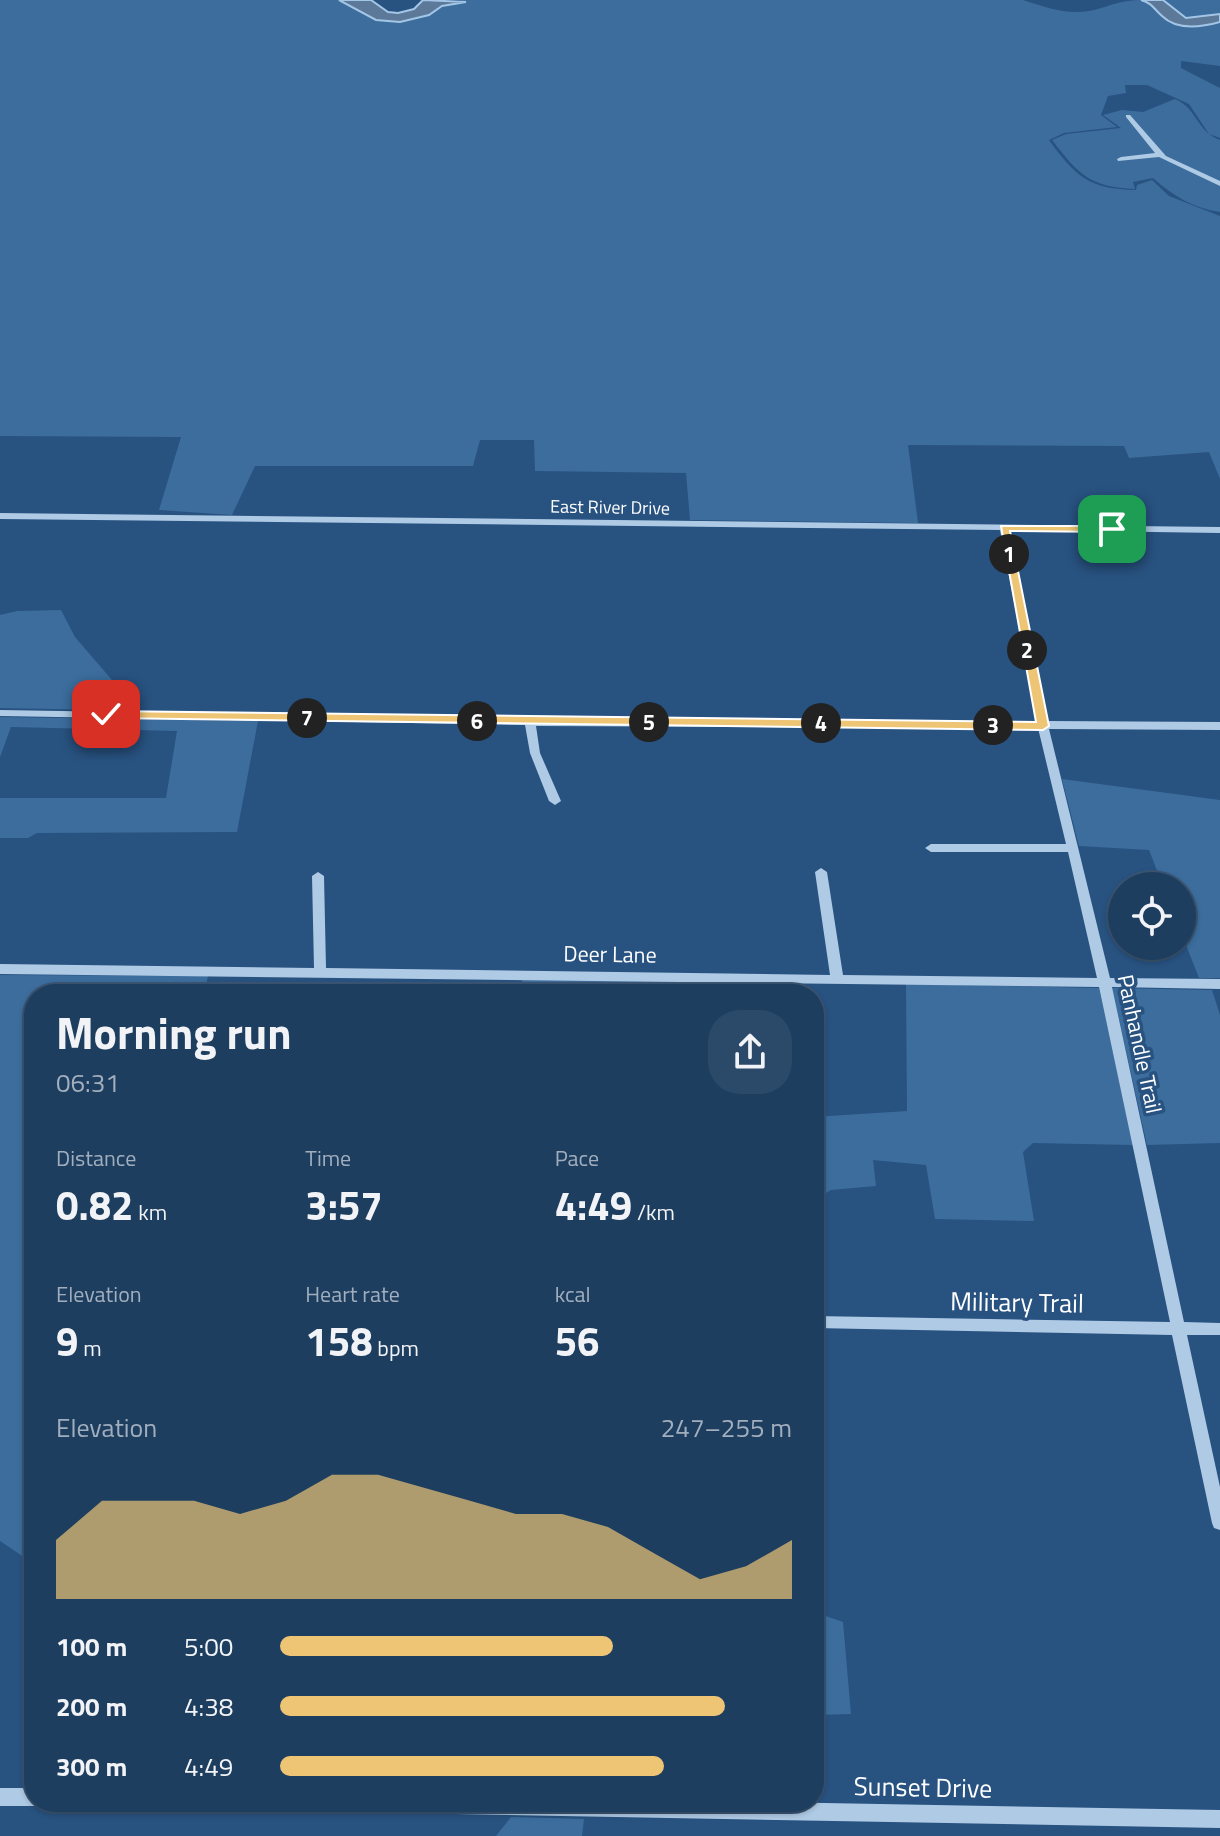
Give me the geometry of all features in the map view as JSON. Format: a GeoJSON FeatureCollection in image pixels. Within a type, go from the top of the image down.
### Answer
{"type":"FeatureCollection","features":[{"type":"Feature","properties":{"kind":"street"},"geometry":{"type":"LineString","coordinates":[[1128,116],[1160,155],[1220,184]]}},
{"type":"Feature","properties":{"kind":"street"},"geometry":{"type":"LineString","coordinates":[[1121,159],[1160,155]]}},
{"type":"Feature","properties":{"kind":"street","name":"East River Drive"},"geometry":{"type":"LineString","coordinates":[[0,516],[1220,530]]}},
{"type":"Feature","properties":{"kind":"street","name":"Panhandle Trail"},"geometry":{"type":"LineString","coordinates":[[1004,528],[1043,726],[1151,1191],[1176,1328],[1220,1523]]}},
{"type":"Feature","properties":{"kind":"street"},"geometry":{"type":"LineString","coordinates":[[0,713],[531,722],[1220,726]]}},
{"type":"Feature","properties":{"kind":"street"},"geometry":{"type":"LineString","coordinates":[[531,722],[532,752],[551,784],[555,801]]}},
{"type":"Feature","properties":{"kind":"street"},"geometry":{"type":"LineString","coordinates":[[931,848],[1073,848]]}},
{"type":"Feature","properties":{"kind":"street"},"geometry":{"type":"LineString","coordinates":[[821,872],[837,977]]}},
{"type":"Feature","properties":{"kind":"street"},"geometry":{"type":"LineString","coordinates":[[318,876],[320,971]]}},
{"type":"Feature","properties":{"kind":"street","name":"Deer Lane"},"geometry":{"type":"LineString","coordinates":[[0,969],[1220,984]]}},
{"type":"Feature","properties":{"kind":"street","name":"Military Trail"},"geometry":{"type":"LineString","coordinates":[[824,1322],[1220,1329]]}},
{"type":"Feature","properties":{"kind":"street"},"geometry":{"type":"LineString","coordinates":[[0,1797],[24,1797]]}},
{"type":"Feature","properties":{"kind":"street","name":"Sunset Drive"},"geometry":{"type":"LineString","coordinates":[[824,1812],[1220,1819]]}},
{"type":"Feature","properties":{"kind":"shaded area"},"geometry":{"type":"Polygon","coordinates":[[[0,0],[339,0],[376,20],[400,22],[462,0],[1023,0],[1056,10],[1080,12],[1143,0],[1174,24],[1189,26],[1220,22],[1220,66],[1181,61],[1181,68],[1220,88],[1220,138],[1209,134],[1189,104],[1147,85],[1125,85],[1126,93],[1108,96],[1101,115],[1117,127],[1064,133],[1049,140],[1076,172],[1095,183],[1136,190],[1137,185],[1152,180],[1169,196],[1220,216],[1220,479],[1209,452],[1129,458],[1124,446],[908,445],[918,523],[690,520],[686,473],[535,471],[534,440],[480,440],[473,466],[255,466],[232,515],[159,510],[181,437],[0,436],[0,0]]]}},
{"type":"Feature","properties":{"kind":"shaded area"},"geometry":{"type":"Polygon","coordinates":[[[339,0],[371,0],[388,12],[398,13],[414,9],[423,0],[466,2],[442,6],[429,15],[400,22],[376,20],[339,0]]]}},
{"type":"Feature","properties":{"kind":"shaded area"},"geometry":{"type":"Polygon","coordinates":[[[1141,0],[1163,0],[1186,18],[1220,14],[1220,22],[1182,26],[1168,21],[1141,0]]]}},
{"type":"Feature","properties":{"kind":"shaded area"},"geometry":{"type":"Polygon","coordinates":[[[1163,0],[1220,0],[1220,14],[1186,18],[1163,0]]]}},
{"type":"Feature","properties":{"kind":"shaded area"},"geometry":{"type":"Polygon","coordinates":[[[1175,99],[1188,108],[1206,131],[1220,140],[1220,212],[1184,200],[1153,178],[1133,182],[1135,189],[1096,182],[1078,170],[1052,140],[1066,134],[1121,128],[1103,115],[1122,110],[1143,112],[1175,99]]]}},
{"type":"Feature","properties":{"kind":"shaded area"},"geometry":{"type":"Polygon","coordinates":[[[61,610],[75,637],[112,680],[104,710],[0,708],[0,615],[17,611],[61,610]]]}},
{"type":"Feature","properties":{"kind":"shaded area"},"geometry":{"type":"Polygon","coordinates":[[[0,717],[258,721],[237,832],[37,833],[28,838],[0,838],[0,798],[166,798],[177,731],[11,727],[0,757],[0,717]]]}},
{"type":"Feature","properties":{"kind":"shaded area"},"geometry":{"type":"Polygon","coordinates":[[[1062,779],[1220,800],[1220,978],[1199,978],[1192,960],[1196,960],[1196,872],[1158,872],[1149,850],[1079,846],[1062,779]]]}},
{"type":"Feature","properties":{"kind":"shaded area"},"geometry":{"type":"Polygon","coordinates":[[[0,975],[208,976],[206,984],[24,984],[24,1557],[0,1541],[0,975]]]}},
{"type":"Feature","properties":{"kind":"shaded area"},"geometry":{"type":"Polygon","coordinates":[[[523,979],[713,981],[713,984],[521,984],[523,979]]]}},
{"type":"Feature","properties":{"kind":"shaded area"},"geometry":{"type":"Polygon","coordinates":[[[906,984],[1099,988],[1133,1145],[1033,1143],[1023,1152],[1034,1221],[935,1219],[926,1165],[873,1160],[876,1186],[831,1190],[824,1194],[824,1116],[907,1111],[906,984]]]}},
{"type":"Feature","properties":{"kind":"shaded area"},"geometry":{"type":"Polygon","coordinates":[[[1112,988],[1212,990],[1220,1015],[1220,1143],[1147,1145],[1112,988]]]}},
{"type":"Feature","properties":{"kind":"shaded area"},"geometry":{"type":"Polygon","coordinates":[[[824,1615],[843,1622],[851,1714],[824,1715],[824,1615]]]}},
{"type":"Feature","properties":{"kind":"shaded area"},"geometry":{"type":"Polygon","coordinates":[[[511,1817],[584,1819],[582,1836],[496,1836],[511,1817]]]}},
{"type":"Feature","properties":{"kind":"route"},"geometry":{"type":"LineString","coordinates":[[106,714],[531,722],[1043,726],[1004,528],[1112,529]]}}]}
